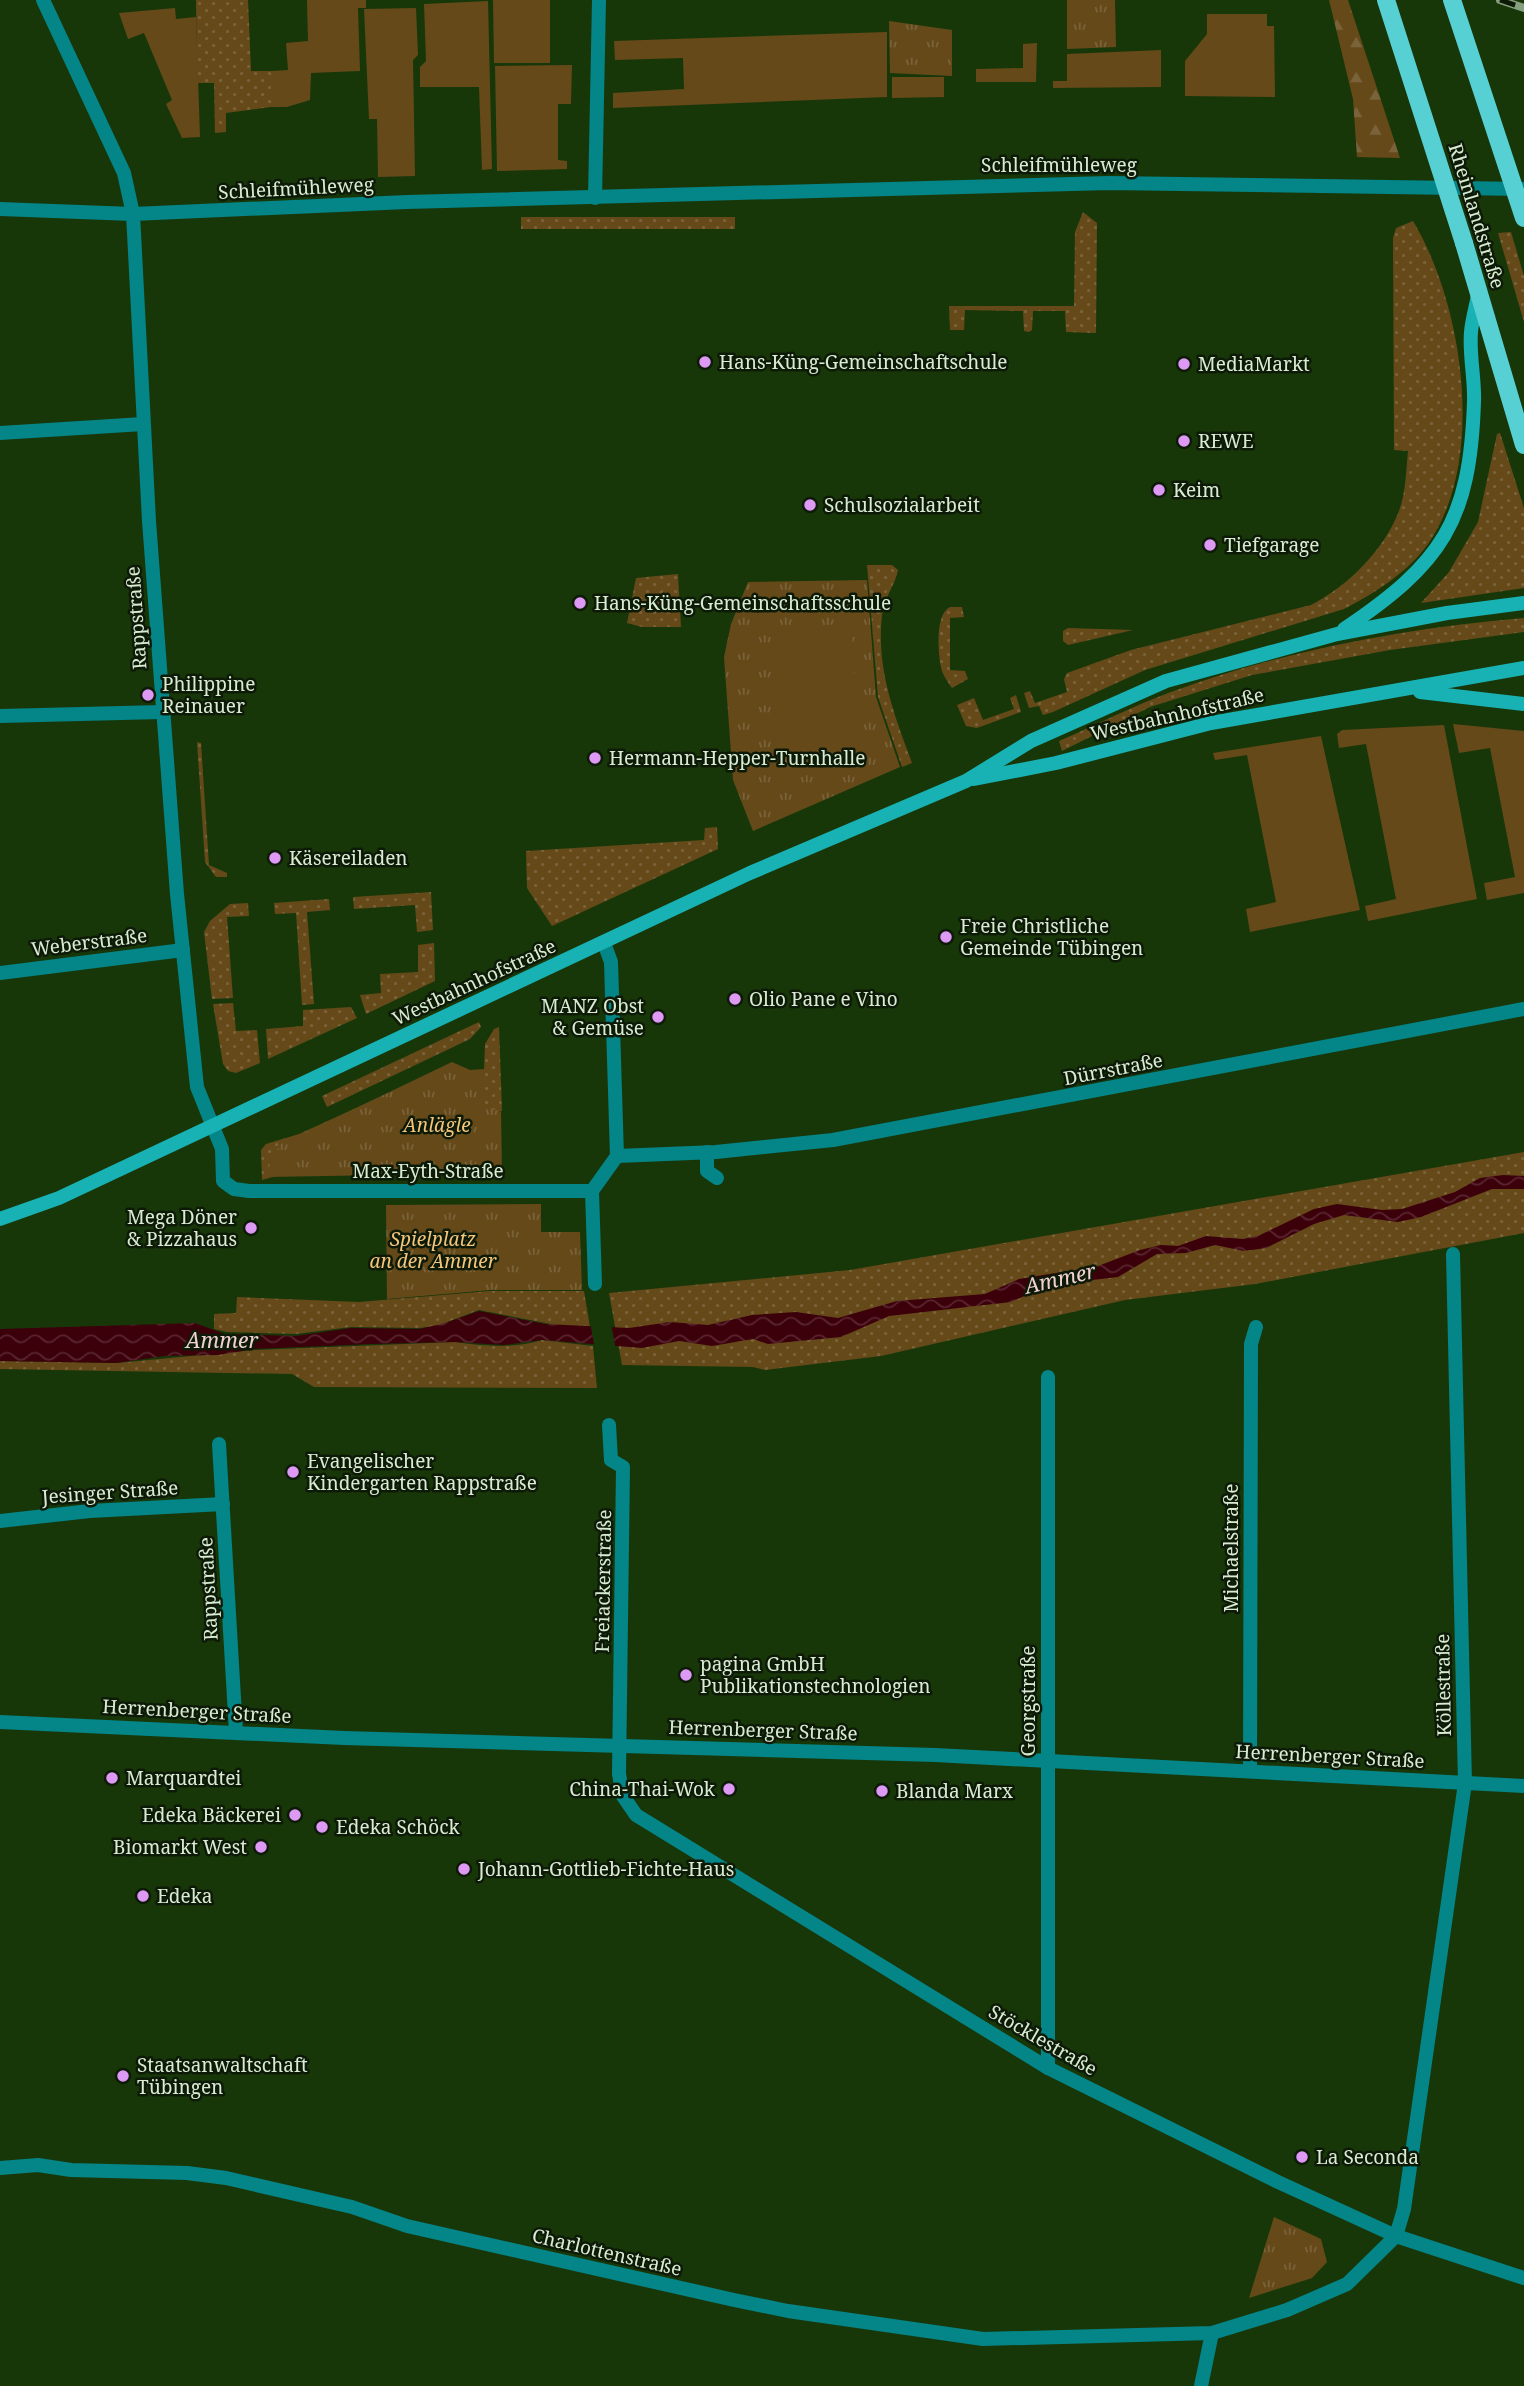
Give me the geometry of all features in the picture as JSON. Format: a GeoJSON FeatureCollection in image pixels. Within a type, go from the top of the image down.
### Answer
{"type":"FeatureCollection","features":[{"type":"Feature","properties":{"kind":"main road","name":"Rheinlandstraße"},"geometry":{"type":"LineString","coordinates":[[1386,0],[1464,243],[1524,445]]}},
{"type":"Feature","properties":{"kind":"main road"},"geometry":{"type":"LineString","coordinates":[[1452,0],[1524,218]]}},
{"type":"Feature","properties":{"kind":"main road"},"geometry":{"type":"LineString","coordinates":[[1337,634],[1419,573],[1440,547],[1457,511],[1465,491],[1471,457],[1474,400],[1471,333],[1479,292]]}},
{"type":"Feature","properties":{"kind":"main road","name":"Westbahnhofstraße"},"geometry":{"type":"LineString","coordinates":[[0,1219],[34,1209],[212,1128],[750,873],[966,781],[1031,741],[1166,681],[1337,634],[1447,613],[1524,603]]}},
{"type":"Feature","properties":{"kind":"main road"},"geometry":{"type":"LineString","coordinates":[[1398,690],[1524,668]]}},
{"type":"Feature","properties":{"kind":"main road"},"geometry":{"type":"LineString","coordinates":[[1398,690],[1494,698],[1524,704]]}},
{"type":"Feature","properties":{"kind":"main road","name":"Westbahnhofstraße"},"geometry":{"type":"LineString","coordinates":[[966,781],[1056,763],[1211,723],[1398,690]]}},
{"type":"Feature","properties":{"kind":"street","name":"Rappstraße"},"geometry":{"type":"LineString","coordinates":[[43,0],[124,173],[133,214],[143,424],[162,712],[183,950],[197,1087],[224,1158],[223,1181]]}},
{"type":"Feature","properties":{"kind":"street"},"geometry":{"type":"LineString","coordinates":[[595,198],[598,0]]}},
{"type":"Feature","properties":{"kind":"street","name":"Schleifmühleweg"},"geometry":{"type":"LineString","coordinates":[[0,209],[133,214],[1109,183],[1524,189]]}},
{"type":"Feature","properties":{"kind":"street"},"geometry":{"type":"LineString","coordinates":[[0,433],[143,424]]}},
{"type":"Feature","properties":{"kind":"street"},"geometry":{"type":"LineString","coordinates":[[0,716],[162,712]]}},
{"type":"Feature","properties":{"kind":"street"},"geometry":{"type":"LineString","coordinates":[[595,1284],[592,1191],[617,1156],[611,962],[604,943]]}},
{"type":"Feature","properties":{"kind":"street","name":"Weberstraße"},"geometry":{"type":"LineString","coordinates":[[0,973],[183,950]]}},
{"type":"Feature","properties":{"kind":"street","name":"Dürrstraße"},"geometry":{"type":"LineString","coordinates":[[617,1156],[794,1145],[918,1126],[1524,1009]]}},
{"type":"Feature","properties":{"kind":"street"},"geometry":{"type":"LineString","coordinates":[[707,1152],[707,1171],[717,1178]]}},
{"type":"Feature","properties":{"kind":"street","name":"Max-Eyth-Straße"},"geometry":{"type":"LineString","coordinates":[[223,1181],[234,1189],[248,1191],[592,1191]]}},
{"type":"Feature","properties":{"kind":"street","name":"Köllestraße"},"geometry":{"type":"LineString","coordinates":[[1396,2236],[1405,2209],[1465,1783],[1453,1254]]}},
{"type":"Feature","properties":{"kind":"street","name":"Michaelstraße"},"geometry":{"type":"LineString","coordinates":[[1250,1770],[1251,1344],[1256,1327]]}},
{"type":"Feature","properties":{"kind":"street","name":"Georgstraße"},"geometry":{"type":"LineString","coordinates":[[1048,1377],[1048,2068]]}},
{"type":"Feature","properties":{"kind":"street","name":"Freiackerstraße"},"geometry":{"type":"LineString","coordinates":[[609,1426],[611,1460],[623,1467],[620,1745]]}},
{"type":"Feature","properties":{"kind":"street","name":"Rappstraße"},"geometry":{"type":"LineString","coordinates":[[219,1444],[236,1732]]}},
{"type":"Feature","properties":{"kind":"street","name":"Jesinger Straße"},"geometry":{"type":"LineString","coordinates":[[0,1521],[90,1511],[223,1504]]}},
{"type":"Feature","properties":{"kind":"street","name":"Herrenberger Straße"},"geometry":{"type":"LineString","coordinates":[[0,1722],[1048,1760],[1524,1786]]}},
{"type":"Feature","properties":{"kind":"street","name":"Stöcklestraße"},"geometry":{"type":"LineString","coordinates":[[620,1745],[619,1774],[623,1797],[636,1815],[1048,2068],[1278,2182],[1396,2236],[1524,2278]]}},
{"type":"Feature","properties":{"kind":"street","name":"Charlottenstraße"},"geometry":{"type":"LineString","coordinates":[[0,2168],[38,2165],[71,2171],[187,2173],[226,2178],[343,2204],[407,2226],[725,2298],[788,2311],[983,2339],[1212,2333],[1331,2293],[1364,2269],[1396,2236]]}},
{"type":"Feature","properties":{"kind":"street"},"geometry":{"type":"LineString","coordinates":[[1201,2386],[1212,2333]]}},
{"type":"Feature","properties":{"kind":"green space"},"geometry":{"type":"Polygon","coordinates":[[[196,0],[248,0],[251,71],[271,71],[271,107],[226,113],[226,132],[215,133],[214,83],[197,83],[196,0]]]}},
{"type":"Feature","properties":{"kind":"green space"},"geometry":{"type":"Polygon","coordinates":[[[307,0],[366,0],[366,8],[358,8],[360,71],[311,73],[310,100],[287,107],[271,107],[271,71],[288,70],[286,43],[308,41],[307,0]]]}},
{"type":"Feature","properties":{"kind":"green space"},"geometry":{"type":"Polygon","coordinates":[[[493,0],[550,0],[550,63],[494,63],[493,0]]]}},
{"type":"Feature","properties":{"kind":"green space"},"geometry":{"type":"Polygon","coordinates":[[[1067,0],[1115,0],[1116,47],[1067,49],[1067,0]]]}},
{"type":"Feature","properties":{"kind":"green space"},"geometry":{"type":"Polygon","coordinates":[[[1329,0],[1348,0],[1400,158],[1357,157],[1353,99],[1329,0]]]}},
{"type":"Feature","properties":{"kind":"green space"},"geometry":{"type":"Polygon","coordinates":[[[488,1],[492,169],[482,170],[479,87],[420,87],[420,67],[426,61],[424,4],[488,1]]]}},
{"type":"Feature","properties":{"kind":"green space"},"geometry":{"type":"Polygon","coordinates":[[[175,8],[176,19],[196,17],[200,137],[182,138],[166,104],[172,100],[144,33],[128,39],[119,13],[175,8]]]}},
{"type":"Feature","properties":{"kind":"green space"},"geometry":{"type":"Polygon","coordinates":[[[416,8],[418,55],[413,60],[415,176],[378,177],[377,119],[369,119],[364,9],[416,8]]]}},
{"type":"Feature","properties":{"kind":"green space"},"geometry":{"type":"Polygon","coordinates":[[[1207,14],[1267,14],[1267,26],[1274,26],[1275,97],[1185,96],[1185,61],[1207,34],[1207,14]]]}},
{"type":"Feature","properties":{"kind":"green space"},"geometry":{"type":"Polygon","coordinates":[[[889,21],[952,30],[952,76],[890,73],[889,21]]]}},
{"type":"Feature","properties":{"kind":"green space"},"geometry":{"type":"Polygon","coordinates":[[[887,32],[887,97],[613,108],[613,93],[684,89],[683,58],[615,60],[614,41],[887,32]]]}},
{"type":"Feature","properties":{"kind":"green space"},"geometry":{"type":"Polygon","coordinates":[[[1037,43],[1036,82],[976,82],[976,69],[1023,68],[1023,44],[1037,43]]]}},
{"type":"Feature","properties":{"kind":"green space"},"geometry":{"type":"Polygon","coordinates":[[[1161,50],[1161,87],[1053,88],[1053,81],[1067,81],[1067,54],[1161,50]]]}},
{"type":"Feature","properties":{"kind":"green space"},"geometry":{"type":"Polygon","coordinates":[[[572,65],[571,104],[558,104],[558,160],[567,161],[567,169],[497,171],[495,66],[572,65]]]}},
{"type":"Feature","properties":{"kind":"green space"},"geometry":{"type":"Polygon","coordinates":[[[892,77],[944,77],[944,97],[892,98],[892,77]]]}},
{"type":"Feature","properties":{"kind":"green space"},"geometry":{"type":"Polygon","coordinates":[[[1083,212],[1097,223],[1096,333],[1066,332],[1065,311],[1033,311],[1032,330],[1029,332],[1024,331],[1023,311],[965,310],[964,330],[950,330],[949,306],[1074,306],[1075,232],[1083,212]]]}},
{"type":"Feature","properties":{"kind":"green space"},"geometry":{"type":"Polygon","coordinates":[[[521,217],[735,217],[735,229],[521,229],[521,217]]]}},
{"type":"Feature","properties":{"kind":"green space"},"geometry":{"type":"Polygon","coordinates":[[[1413,221],[1430,255],[1445,295],[1461,382],[1462,427],[1458,470],[1446,509],[1428,544],[1390,581],[1344,609],[1145,670],[1053,712],[1043,715],[1039,706],[1029,708],[1024,693],[1030,691],[1035,703],[1067,692],[1064,679],[1067,673],[1131,650],[1311,605],[1338,588],[1374,553],[1399,511],[1405,481],[1408,451],[1394,450],[1393,238],[1396,228],[1413,221]]]}},
{"type":"Feature","properties":{"kind":"green space"},"geometry":{"type":"Polygon","coordinates":[[[1511,232],[1524,276],[1524,322],[1498,233],[1511,232]]]}},
{"type":"Feature","properties":{"kind":"green space"},"geometry":{"type":"Polygon","coordinates":[[[1500,433],[1524,508],[1524,588],[1421,603],[1449,572],[1478,522],[1497,434],[1500,433]]]}},
{"type":"Feature","properties":{"kind":"green space"},"geometry":{"type":"Polygon","coordinates":[[[867,565],[892,565],[898,570],[883,609],[881,635],[888,690],[912,763],[902,767],[878,697],[867,565]]]}},
{"type":"Feature","properties":{"kind":"green space"},"geometry":{"type":"Polygon","coordinates":[[[678,574],[681,627],[642,627],[627,623],[636,578],[678,574]]]}},
{"type":"Feature","properties":{"kind":"green space"},"geometry":{"type":"Polygon","coordinates":[[[867,580],[876,697],[900,767],[753,831],[733,780],[724,657],[731,624],[748,582],[867,580]]]}},
{"type":"Feature","properties":{"kind":"green space"},"geometry":{"type":"Polygon","coordinates":[[[950,607],[962,607],[964,617],[950,618],[950,670],[965,671],[968,679],[952,688],[942,670],[939,643],[942,617],[950,607]]]}},
{"type":"Feature","properties":{"kind":"green space"},"geometry":{"type":"Polygon","coordinates":[[[1524,618],[1524,632],[1390,650],[1252,675],[1150,707],[1062,751],[1059,741],[1157,697],[1213,677],[1300,653],[1390,635],[1524,618]]]}},
{"type":"Feature","properties":{"kind":"green space"},"geometry":{"type":"Polygon","coordinates":[[[852,628],[858,757],[776,760],[771,632],[852,628]]]}},
{"type":"Feature","properties":{"kind":"green space"},"geometry":{"type":"Polygon","coordinates":[[[1068,628],[1133,630],[1068,645],[1063,641],[1063,631],[1068,628]]]}},
{"type":"Feature","properties":{"kind":"green space"},"geometry":{"type":"Polygon","coordinates":[[[1016,695],[1021,712],[977,728],[966,726],[957,705],[974,698],[983,720],[1014,709],[1010,698],[1016,695]]]}},
{"type":"Feature","properties":{"kind":"green space"},"geometry":{"type":"Polygon","coordinates":[[[1453,724],[1524,731],[1524,893],[1487,900],[1484,883],[1515,877],[1490,748],[1459,753],[1453,724]]]}},
{"type":"Feature","properties":{"kind":"green space"},"geometry":{"type":"Polygon","coordinates":[[[1444,725],[1477,899],[1368,921],[1365,906],[1396,899],[1366,744],[1339,748],[1337,734],[1342,730],[1444,725]]]}},
{"type":"Feature","properties":{"kind":"green space"},"geometry":{"type":"Polygon","coordinates":[[[1321,736],[1360,910],[1250,932],[1246,909],[1276,902],[1247,755],[1215,760],[1213,753],[1321,736]]]}},
{"type":"Feature","properties":{"kind":"green space"},"geometry":{"type":"Polygon","coordinates":[[[197,742],[201,743],[209,865],[227,873],[227,877],[216,877],[205,862],[197,742]]]}},
{"type":"Feature","properties":{"kind":"green space"},"geometry":{"type":"Polygon","coordinates":[[[717,827],[718,849],[552,926],[527,888],[526,851],[704,840],[705,828],[717,827]]]}},
{"type":"Feature","properties":{"kind":"green space"},"geometry":{"type":"Polygon","coordinates":[[[431,892],[433,930],[417,932],[415,905],[354,909],[353,897],[431,892]]]}},
{"type":"Feature","properties":{"kind":"green space"},"geometry":{"type":"Polygon","coordinates":[[[329,899],[330,910],[307,912],[314,1004],[302,1005],[296,913],[275,914],[274,903],[329,899]]]}},
{"type":"Feature","properties":{"kind":"green space"},"geometry":{"type":"Polygon","coordinates":[[[248,903],[249,916],[227,917],[233,998],[212,999],[204,932],[210,921],[230,904],[248,903]]]}},
{"type":"Feature","properties":{"kind":"green space"},"geometry":{"type":"Polygon","coordinates":[[[434,943],[435,981],[366,1014],[360,995],[381,993],[380,974],[418,972],[418,945],[434,943]]]}},
{"type":"Feature","properties":{"kind":"green space"},"geometry":{"type":"Polygon","coordinates":[[[233,1003],[236,1031],[257,1030],[260,1063],[236,1073],[228,1071],[223,1064],[213,1004],[233,1003]]]}},
{"type":"Feature","properties":{"kind":"green space"},"geometry":{"type":"Polygon","coordinates":[[[351,1007],[357,1018],[268,1059],[266,1029],[303,1026],[303,1010],[351,1007]]]}},
{"type":"Feature","properties":{"kind":"green space"},"geometry":{"type":"Polygon","coordinates":[[[479,1022],[481,1027],[470,1039],[327,1107],[322,1096],[479,1022]]]}},
{"type":"Feature","properties":{"kind":"green space"},"geometry":{"type":"Polygon","coordinates":[[[499,1027],[502,1111],[262,1180],[261,1150],[266,1144],[299,1134],[378,1098],[470,1071],[484,1071],[485,1044],[494,1029],[499,1027]]]}},
{"type":"Feature","properties":{"kind":"green space","name":"Anlägle"},"geometry":{"type":"Polygon","coordinates":[[[452,1062],[470,1070],[485,1069],[484,1106],[501,1112],[502,1173],[266,1177],[272,1157],[281,1144],[452,1062]]]}},
{"type":"Feature","properties":{"kind":"green space"},"geometry":{"type":"Polygon","coordinates":[[[1524,1152],[1524,1233],[1255,1284],[1125,1300],[881,1356],[765,1370],[753,1367],[622,1365],[609,1293],[850,1270],[1524,1152]]]}},
{"type":"Feature","properties":{"kind":"green space","name":"Spielplatz an der Ammer"},"geometry":{"type":"Polygon","coordinates":[[[541,1204],[541,1232],[580,1232],[582,1290],[491,1290],[387,1299],[386,1205],[541,1204]]]}},
{"type":"Feature","properties":{"kind":"green space"},"geometry":{"type":"Polygon","coordinates":[[[490,1291],[584,1291],[590,1327],[561,1326],[479,1310],[437,1326],[419,1328],[351,1327],[296,1334],[227,1332],[214,1329],[214,1314],[236,1313],[237,1297],[359,1302],[490,1291]]]}},
{"type":"Feature","properties":{"kind":"green space"},"geometry":{"type":"Polygon","coordinates":[[[542,1340],[593,1346],[597,1388],[314,1387],[292,1374],[0,1369],[0,1361],[117,1363],[255,1350],[455,1342],[510,1346],[542,1340]]]}},
{"type":"Feature","properties":{"kind":"green space"},"geometry":{"type":"Polygon","coordinates":[[[1274,2217],[1321,2239],[1327,2262],[1312,2278],[1249,2298],[1274,2217]]]}},
{"type":"Feature","properties":{"kind":"water","name":"Ammer"},"geometry":{"type":"Polygon","coordinates":[[[1524,1176],[1524,1189],[1492,1189],[1421,1217],[1398,1222],[1344,1215],[1314,1224],[1266,1248],[1244,1251],[1215,1245],[1186,1253],[1157,1254],[1118,1277],[1049,1285],[1011,1302],[889,1316],[841,1337],[768,1344],[753,1339],[712,1346],[679,1341],[642,1348],[542,1340],[504,1345],[455,1342],[371,1344],[254,1349],[218,1355],[165,1356],[116,1363],[0,1361],[0,1329],[195,1323],[225,1334],[296,1336],[351,1328],[419,1329],[479,1311],[545,1324],[629,1328],[670,1322],[708,1325],[752,1315],[796,1312],[838,1318],[897,1301],[985,1294],[1019,1279],[1098,1266],[1140,1250],[1161,1245],[1178,1246],[1206,1236],[1243,1239],[1258,1236],[1314,1209],[1337,1204],[1382,1210],[1402,1209],[1455,1192],[1480,1178],[1524,1176]]]}},
{"type":"Feature","properties":{"kind":"pier"},"geometry":{"type":"Polygon","coordinates":[[[590,1322],[611,1323],[616,1350],[595,1350],[590,1322]]]}},
{"type":"Feature","properties":{"kind":"railway"},"geometry":{"type":"LineString","coordinates":[[1500,0],[1524,8]]}},
{"type":"Feature","properties":{"kind":"place","name":"Hans-Küng-Gemeinschaftschule"},"geometry":{"type":"Point","coordinates":[705,362]}},
{"type":"Feature","properties":{"kind":"place","name":"MediaMarkt"},"geometry":{"type":"Point","coordinates":[1184,364]}},
{"type":"Feature","properties":{"kind":"place","name":"REWE"},"geometry":{"type":"Point","coordinates":[1184,441]}},
{"type":"Feature","properties":{"kind":"place","name":"Keim"},"geometry":{"type":"Point","coordinates":[1159,490]}},
{"type":"Feature","properties":{"kind":"place","name":"Schulsozialarbeit"},"geometry":{"type":"Point","coordinates":[810,505]}},
{"type":"Feature","properties":{"kind":"place","name":"Tiefgarage"},"geometry":{"type":"Point","coordinates":[1210,545]}},
{"type":"Feature","properties":{"kind":"place","name":"Hans-Küng-Gemeinschaftsschule"},"geometry":{"type":"Point","coordinates":[580,603]}},
{"type":"Feature","properties":{"kind":"place","name":"Philippine Reinauer"},"geometry":{"type":"Point","coordinates":[148,695]}},
{"type":"Feature","properties":{"kind":"place","name":"Hermann-Hepper-Turnhalle"},"geometry":{"type":"Point","coordinates":[595,758]}},
{"type":"Feature","properties":{"kind":"place","name":"Käsereiladen"},"geometry":{"type":"Point","coordinates":[275,858]}},
{"type":"Feature","properties":{"kind":"place","name":"Freie Christliche Gemeinde Tübingen"},"geometry":{"type":"Point","coordinates":[946,937]}},
{"type":"Feature","properties":{"kind":"place","name":"Olio Pane e Vino"},"geometry":{"type":"Point","coordinates":[735,999]}},
{"type":"Feature","properties":{"kind":"place","name":"MANZ Obst & Gemüse"},"geometry":{"type":"Point","coordinates":[658,1017]}},
{"type":"Feature","properties":{"kind":"place","name":"Mega Döner & Pizzahaus"},"geometry":{"type":"Point","coordinates":[251,1228]}},
{"type":"Feature","properties":{"kind":"place","name":"Evangelischer Kindergarten Rappstraße"},"geometry":{"type":"Point","coordinates":[293,1472]}},
{"type":"Feature","properties":{"kind":"place","name":"pagina GmbH Publikationstechnologien"},"geometry":{"type":"Point","coordinates":[686,1675]}},
{"type":"Feature","properties":{"kind":"place","name":"Marquardtei"},"geometry":{"type":"Point","coordinates":[112,1778]}},
{"type":"Feature","properties":{"kind":"place","name":"China-Thai-Wok"},"geometry":{"type":"Point","coordinates":[729,1789]}},
{"type":"Feature","properties":{"kind":"place","name":"Blanda Marx"},"geometry":{"type":"Point","coordinates":[882,1791]}},
{"type":"Feature","properties":{"kind":"place","name":"Edeka Bäckerei"},"geometry":{"type":"Point","coordinates":[295,1815]}},
{"type":"Feature","properties":{"kind":"place","name":"Edeka Schöck"},"geometry":{"type":"Point","coordinates":[322,1827]}},
{"type":"Feature","properties":{"kind":"place","name":"Biomarkt West"},"geometry":{"type":"Point","coordinates":[261,1847]}},
{"type":"Feature","properties":{"kind":"place","name":"Johann-Gottlieb-Fichte-Haus"},"geometry":{"type":"Point","coordinates":[464,1869]}},
{"type":"Feature","properties":{"kind":"place","name":"Edeka"},"geometry":{"type":"Point","coordinates":[143,1896]}},
{"type":"Feature","properties":{"kind":"place","name":"Staatsanwaltschaft Tübingen"},"geometry":{"type":"Point","coordinates":[123,2076]}},
{"type":"Feature","properties":{"kind":"place","name":"La Seconda"},"geometry":{"type":"Point","coordinates":[1302,2157]}}]}
